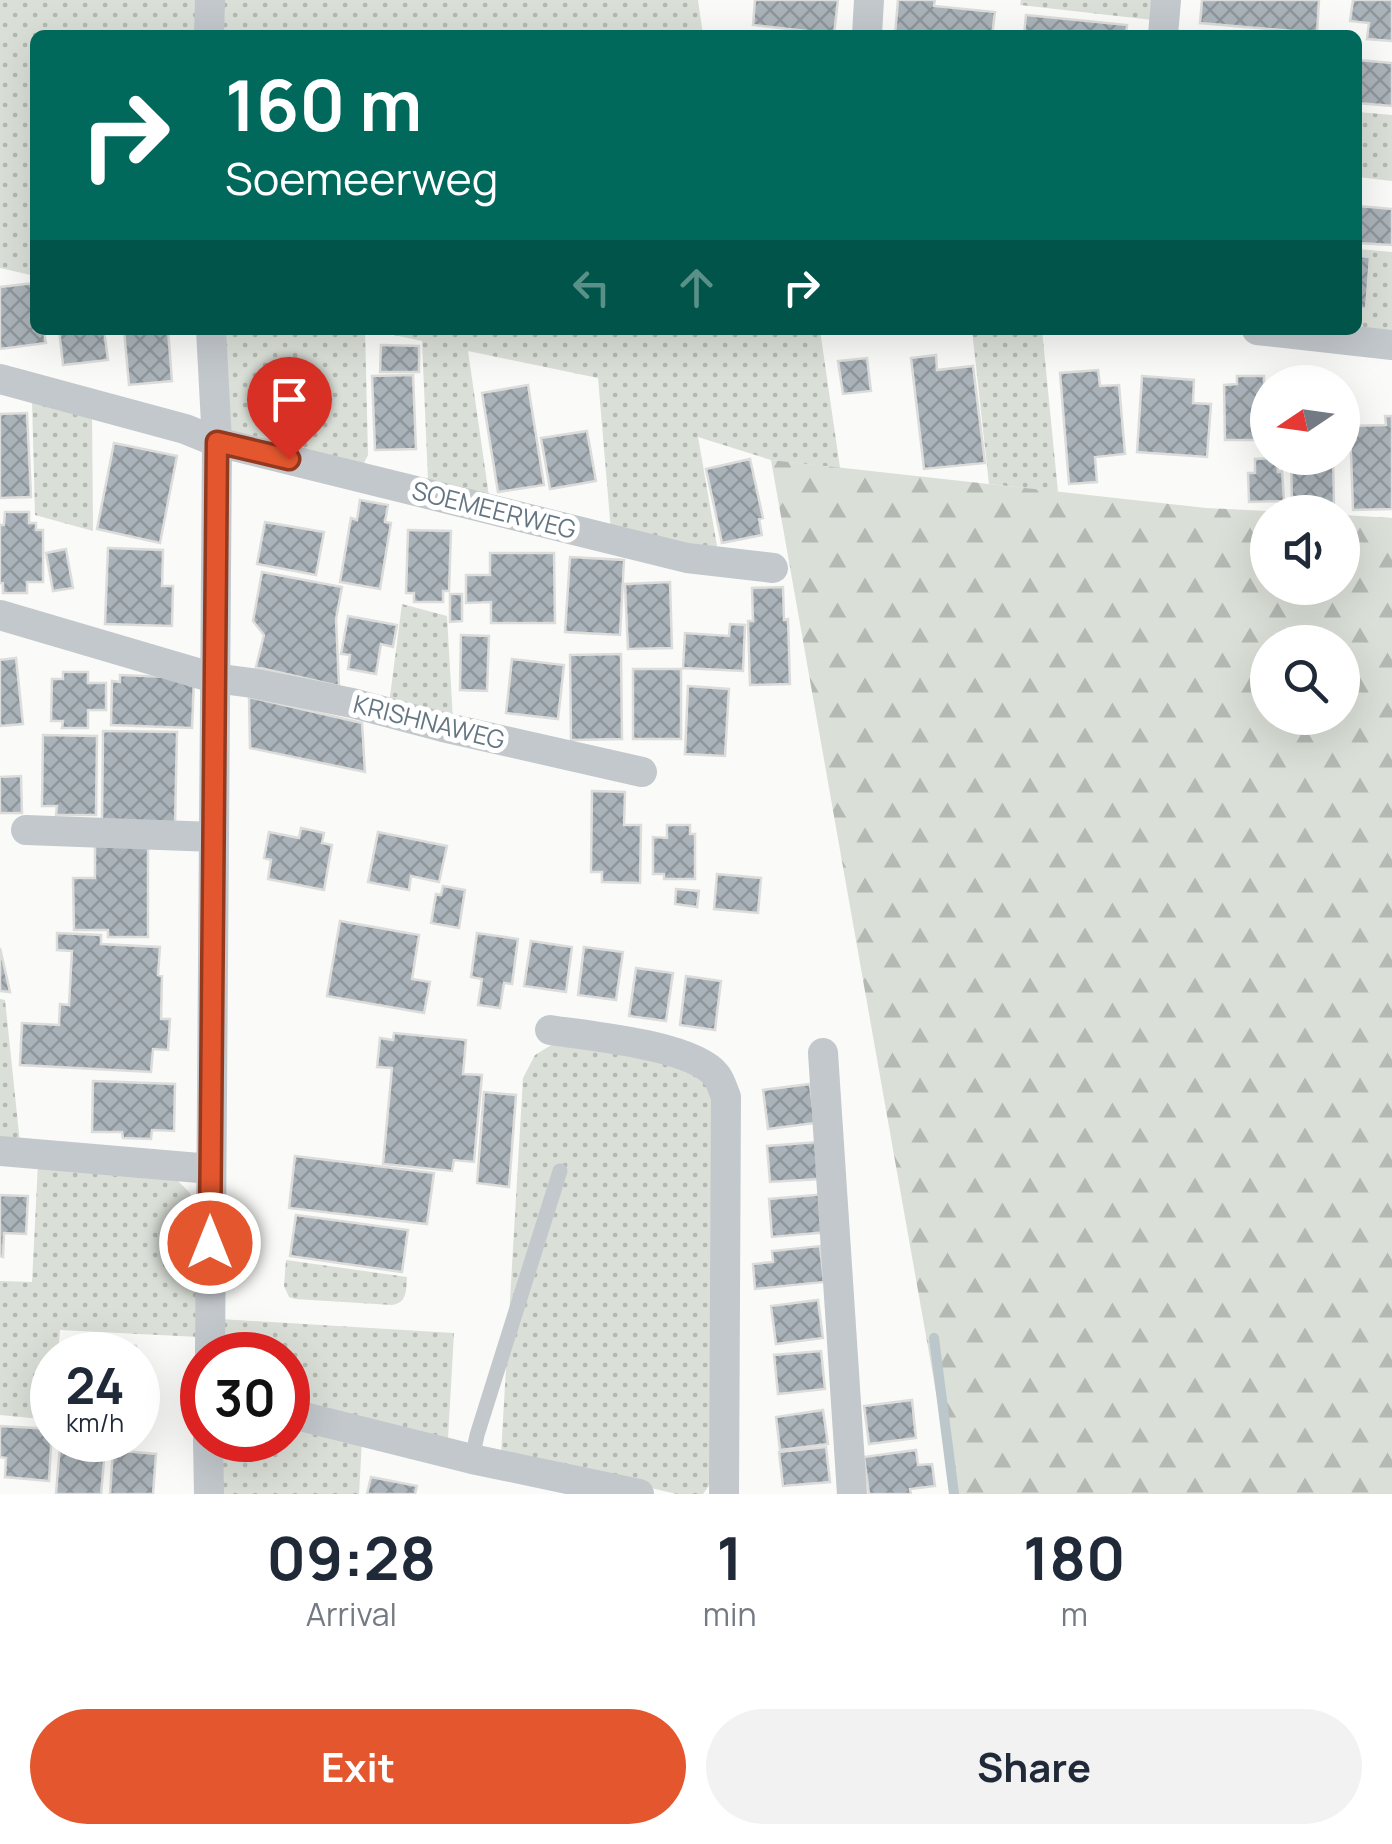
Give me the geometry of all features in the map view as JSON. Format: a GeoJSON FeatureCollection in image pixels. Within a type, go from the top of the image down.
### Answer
{"type":"FeatureCollection","features":[{"type":"Feature","properties":{"kind":"street"},"geometry":{"type":"LineString","coordinates":[[209,30],[210,0]]}},
{"type":"Feature","properties":{"kind":"street"},"geometry":{"type":"LineString","coordinates":[[866,30],[868,0]]}},
{"type":"Feature","properties":{"kind":"street"},"geometry":{"type":"LineString","coordinates":[[1163,30],[1166,0]]}},
{"type":"Feature","properties":{"kind":"street"},"geometry":{"type":"LineString","coordinates":[[210,335],[217,442],[210,1332]]}},
{"type":"Feature","properties":{"kind":"street"},"geometry":{"type":"LineString","coordinates":[[1301,335],[1392,345]]}},
{"type":"Feature","properties":{"kind":"street","name":"SOEMEERWEG"},"geometry":{"type":"LineString","coordinates":[[0,379],[185,429],[217,442],[687,558],[773,568]]}},
{"type":"Feature","properties":{"kind":"street","name":"KRISHNAWEG"},"geometry":{"type":"LineString","coordinates":[[0,614],[214,678],[352,703],[642,772]]}},
{"type":"Feature","properties":{"kind":"street"},"geometry":{"type":"LineString","coordinates":[[26,830],[214,837]]}},
{"type":"Feature","properties":{"kind":"street"},"geometry":{"type":"LineString","coordinates":[[550,1030],[685,1056],[718,1077],[726,1097],[724,1494]]}},
{"type":"Feature","properties":{"kind":"street"},"geometry":{"type":"LineString","coordinates":[[823,1053],[852,1494]]}},
{"type":"Feature","properties":{"kind":"street"},"geometry":{"type":"LineString","coordinates":[[0,1151],[211,1168]]}},
{"type":"Feature","properties":{"kind":"street"},"geometry":{"type":"LineString","coordinates":[[310,1418],[639,1494]]}},
{"type":"Feature","properties":{"kind":"street"},"geometry":{"type":"LineString","coordinates":[[208,1462],[208,1494]]}},
{"type":"Feature","properties":{"kind":"lane"},"geometry":{"type":"LineString","coordinates":[[472,1458],[560,1171]]}},
{"type":"Feature","properties":{"kind":"green space"},"geometry":{"type":"Polygon","coordinates":[[[0,0],[199,0],[198,30],[30,30],[30,275],[0,268],[0,0]]]}},
{"type":"Feature","properties":{"kind":"green space"},"geometry":{"type":"Polygon","coordinates":[[[221,0],[698,0],[702,30],[219,30],[221,0]]]}},
{"type":"Feature","properties":{"kind":"green space"},"geometry":{"type":"Polygon","coordinates":[[[1021,0],[1155,0],[1153,20],[1020,5],[1021,0]]]}},
{"type":"Feature","properties":{"kind":"green space"},"geometry":{"type":"Polygon","coordinates":[[[1362,112],[1392,115],[1392,181],[1362,177],[1362,112]]]}},
{"type":"Feature","properties":{"kind":"green space"},"geometry":{"type":"Polygon","coordinates":[[[1362,249],[1392,252],[1392,334],[1362,330],[1362,249]]]}},
{"type":"Feature","properties":{"kind":"green space"},"geometry":{"type":"Polygon","coordinates":[[[219,335],[365,335],[368,455],[363,465],[226,432],[219,335]]]}},
{"type":"Feature","properties":{"kind":"green space"},"geometry":{"type":"Polygon","coordinates":[[[394,335],[821,335],[840,468],[771,460],[698,437],[717,546],[706,553],[611,531],[598,378],[468,351],[489,496],[428,480],[422,341],[394,335]]]}},
{"type":"Feature","properties":{"kind":"green space"},"geometry":{"type":"Polygon","coordinates":[[[973,335],[1042,335],[1058,492],[989,484],[973,335]]]}},
{"type":"Feature","properties":{"kind":"green space"},"geometry":{"type":"Polygon","coordinates":[[[32,399],[92,413],[93,531],[35,515],[32,399]]]}},
{"type":"Feature","properties":{"kind":"green space"},"geometry":{"type":"Polygon","coordinates":[[[771,460],[1250,510],[1250,605],[1360,605],[1360,516],[1392,518],[1392,1494],[954,1494],[771,460]]]}},
{"type":"Feature","properties":{"kind":"green space"},"geometry":{"type":"Polygon","coordinates":[[[402,604],[447,616],[453,721],[389,704],[402,604]]]}},
{"type":"Feature","properties":{"kind":"green space"},"geometry":{"type":"Polygon","coordinates":[[[0,999],[5,1000],[20,1143],[0,1142],[0,999]]]}},
{"type":"Feature","properties":{"kind":"green space"},"geometry":{"type":"Polygon","coordinates":[[[553,1044],[663,1061],[703,1078],[712,1092],[711,1483],[703,1494],[677,1494],[501,1454],[523,1078],[535,1055],[553,1044]]]}},
{"type":"Feature","properties":{"kind":"green space"},"geometry":{"type":"Polygon","coordinates":[[[38,1164],[176,1179],[190,1193],[199,1232],[199,1332],[180,1332],[180,1336],[160,1332],[30,1332],[30,1418],[0,1415],[0,1281],[32,1282],[38,1164]]]}},
{"type":"Feature","properties":{"kind":"green space"},"geometry":{"type":"Polygon","coordinates":[[[286,1260],[407,1277],[405,1296],[392,1305],[295,1299],[289,1297],[284,1286],[286,1260]]]}},
{"type":"Feature","properties":{"kind":"green space"},"geometry":{"type":"Polygon","coordinates":[[[220,1319],[454,1333],[448,1438],[310,1407],[310,1332],[220,1332],[220,1319]]]}},
{"type":"Feature","properties":{"kind":"green space"},"geometry":{"type":"Polygon","coordinates":[[[310,1427],[362,1440],[359,1494],[221,1494],[220,1462],[310,1462],[310,1427]]]}},
{"type":"Feature","properties":{"kind":"building"},"geometry":{"type":"Polygon","coordinates":[[[755,0],[838,0],[834,30],[753,25],[755,0]]]}},
{"type":"Feature","properties":{"kind":"building"},"geometry":{"type":"Polygon","coordinates":[[[898,0],[935,0],[934,6],[995,12],[993,30],[895,30],[898,0]]]}},
{"type":"Feature","properties":{"kind":"building"},"geometry":{"type":"Polygon","coordinates":[[[1202,0],[1319,0],[1317,30],[1200,23],[1202,0]]]}},
{"type":"Feature","properties":{"kind":"building"},"geometry":{"type":"Polygon","coordinates":[[[1353,0],[1392,0],[1392,41],[1367,39],[1369,23],[1350,21],[1353,0]]]}},
{"type":"Feature","properties":{"kind":"building"},"geometry":{"type":"Polygon","coordinates":[[[1026,15],[1127,25],[1126,30],[1024,30],[1026,15]]]}},
{"type":"Feature","properties":{"kind":"building"},"geometry":{"type":"Polygon","coordinates":[[[1362,60],[1392,63],[1392,106],[1362,103],[1362,60]]]}},
{"type":"Feature","properties":{"kind":"building"},"geometry":{"type":"Polygon","coordinates":[[[1362,206],[1392,209],[1392,245],[1362,243],[1362,206]]]}},
{"type":"Feature","properties":{"kind":"building"},"geometry":{"type":"Polygon","coordinates":[[[1362,256],[1370,257],[1366,309],[1362,308],[1362,256]]]}},
{"type":"Feature","properties":{"kind":"building"},"geometry":{"type":"Polygon","coordinates":[[[30,284],[30,335],[45,335],[46,343],[0,349],[0,287],[30,284]]]}},
{"type":"Feature","properties":{"kind":"building"},"geometry":{"type":"Polygon","coordinates":[[[60,335],[105,335],[108,360],[63,365],[60,335]]]}},
{"type":"Feature","properties":{"kind":"building"},"geometry":{"type":"Polygon","coordinates":[[[124,335],[168,335],[172,381],[129,385],[124,335]]]}},
{"type":"Feature","properties":{"kind":"building"},"geometry":{"type":"Polygon","coordinates":[[[381,345],[419,346],[419,372],[380,372],[381,345]]]}},
{"type":"Feature","properties":{"kind":"building"},"geometry":{"type":"Polygon","coordinates":[[[936,355],[937,370],[973,366],[985,463],[924,469],[911,358],[936,355]]]}},
{"type":"Feature","properties":{"kind":"building"},"geometry":{"type":"Polygon","coordinates":[[[867,358],[871,391],[843,394],[838,361],[867,358]]]}},
{"type":"Feature","properties":{"kind":"building"},"geometry":{"type":"Polygon","coordinates":[[[1098,370],[1100,386],[1119,385],[1125,454],[1095,457],[1097,482],[1069,484],[1060,373],[1098,370]]]}},
{"type":"Feature","properties":{"kind":"building"},"geometry":{"type":"Polygon","coordinates":[[[413,375],[416,449],[375,450],[372,376],[413,375]]]}},
{"type":"Feature","properties":{"kind":"building"},"geometry":{"type":"Polygon","coordinates":[[[1142,376],[1194,380],[1193,403],[1211,404],[1207,457],[1137,452],[1142,376]]]}},
{"type":"Feature","properties":{"kind":"building"},"geometry":{"type":"Polygon","coordinates":[[[1237,376],[1250,376],[1250,440],[1225,440],[1224,385],[1237,384],[1237,376]]]}},
{"type":"Feature","properties":{"kind":"building"},"geometry":{"type":"Polygon","coordinates":[[[528,385],[544,485],[498,492],[482,393],[528,385]]]}},
{"type":"Feature","properties":{"kind":"building"},"geometry":{"type":"Polygon","coordinates":[[[27,413],[31,497],[0,498],[0,414],[27,413]]]}},
{"type":"Feature","properties":{"kind":"building"},"geometry":{"type":"Polygon","coordinates":[[[1385,416],[1392,416],[1392,509],[1360,510],[1360,495],[1352,495],[1352,475],[1360,475],[1360,426],[1386,425],[1385,416]]]}},
{"type":"Feature","properties":{"kind":"building"},"geometry":{"type":"Polygon","coordinates":[[[587,431],[596,481],[550,489],[541,438],[587,431]]]}},
{"type":"Feature","properties":{"kind":"building"},"geometry":{"type":"Polygon","coordinates":[[[114,443],[177,456],[160,543],[97,529],[114,443]]]}},
{"type":"Feature","properties":{"kind":"building"},"geometry":{"type":"Polygon","coordinates":[[[750,459],[763,518],[759,519],[762,535],[722,543],[706,469],[750,459]]]}},
{"type":"Feature","properties":{"kind":"building"},"geometry":{"type":"Polygon","coordinates":[[[1248,473],[1282,475],[1284,495],[1250,495],[1249,502],[1248,473]]]}},
{"type":"Feature","properties":{"kind":"building"},"geometry":{"type":"Polygon","coordinates":[[[1291,475],[1333,475],[1334,495],[1292,495],[1291,475]]]}},
{"type":"Feature","properties":{"kind":"building"},"geometry":{"type":"Polygon","coordinates":[[[360,500],[388,505],[385,522],[391,523],[380,589],[340,582],[351,518],[357,520],[360,500]]]}},
{"type":"Feature","properties":{"kind":"building"},"geometry":{"type":"Polygon","coordinates":[[[5,512],[29,512],[29,523],[36,523],[36,530],[43,530],[43,582],[27,582],[27,593],[3,593],[0,583],[0,525],[4,525],[5,512]]]}},
{"type":"Feature","properties":{"kind":"building"},"geometry":{"type":"Polygon","coordinates":[[[265,522],[324,532],[316,575],[257,564],[265,522]]]}},
{"type":"Feature","properties":{"kind":"building"},"geometry":{"type":"Polygon","coordinates":[[[408,530],[451,531],[449,591],[443,591],[443,602],[414,602],[414,593],[406,593],[408,530]]]}},
{"type":"Feature","properties":{"kind":"building"},"geometry":{"type":"Polygon","coordinates":[[[108,548],[163,550],[162,586],[173,586],[172,626],[105,624],[108,548]]]}},
{"type":"Feature","properties":{"kind":"building"},"geometry":{"type":"Polygon","coordinates":[[[66,549],[73,588],[53,591],[46,553],[66,549]]]}},
{"type":"Feature","properties":{"kind":"building"},"geometry":{"type":"Polygon","coordinates":[[[490,553],[554,553],[555,623],[491,623],[491,602],[466,603],[466,575],[490,575],[490,553]]]}},
{"type":"Feature","properties":{"kind":"building"},"geometry":{"type":"Polygon","coordinates":[[[570,557],[624,560],[620,635],[565,632],[570,557]]]}},
{"type":"Feature","properties":{"kind":"building"},"geometry":{"type":"Polygon","coordinates":[[[262,572],[342,587],[336,619],[339,686],[256,667],[264,635],[253,621],[262,572]]]}},
{"type":"Feature","properties":{"kind":"building"},"geometry":{"type":"Polygon","coordinates":[[[670,582],[672,648],[628,649],[625,584],[670,582]]]}},
{"type":"Feature","properties":{"kind":"building"},"geometry":{"type":"Polygon","coordinates":[[[783,587],[790,684],[750,685],[748,621],[753,621],[752,588],[783,587]]]}},
{"type":"Feature","properties":{"kind":"building"},"geometry":{"type":"Polygon","coordinates":[[[450,594],[462,594],[462,621],[450,622],[450,594]]]}},
{"type":"Feature","properties":{"kind":"building"},"geometry":{"type":"Polygon","coordinates":[[[348,616],[397,625],[393,647],[381,644],[376,674],[348,669],[350,655],[341,654],[348,616]]]}},
{"type":"Feature","properties":{"kind":"building"},"geometry":{"type":"Polygon","coordinates":[[[730,624],[745,625],[743,671],[683,668],[685,633],[729,636],[730,624]]]}},
{"type":"Feature","properties":{"kind":"building"},"geometry":{"type":"Polygon","coordinates":[[[461,635],[489,636],[487,691],[460,690],[461,635]]]}},
{"type":"Feature","properties":{"kind":"building"},"geometry":{"type":"Polygon","coordinates":[[[621,654],[622,739],[571,740],[570,655],[621,654]]]}},
{"type":"Feature","properties":{"kind":"building"},"geometry":{"type":"Polygon","coordinates":[[[16,658],[23,724],[0,726],[0,660],[16,658]]]}},
{"type":"Feature","properties":{"kind":"building"},"geometry":{"type":"Polygon","coordinates":[[[512,659],[564,665],[558,719],[506,713],[512,659]]]}},
{"type":"Feature","properties":{"kind":"building"},"geometry":{"type":"Polygon","coordinates":[[[633,669],[681,669],[681,739],[633,739],[633,669]]]}},
{"type":"Feature","properties":{"kind":"building"},"geometry":{"type":"Polygon","coordinates":[[[63,672],[88,672],[88,683],[106,683],[106,710],[88,710],[88,728],[62,728],[63,721],[51,721],[52,679],[63,679],[63,672]]]}},
{"type":"Feature","properties":{"kind":"building"},"geometry":{"type":"Polygon","coordinates":[[[120,675],[194,678],[192,728],[111,725],[112,681],[120,682],[120,675]]]}},
{"type":"Feature","properties":{"kind":"building"},"geometry":{"type":"Polygon","coordinates":[[[688,686],[729,689],[725,756],[685,754],[688,686]]]}},
{"type":"Feature","properties":{"kind":"building"},"geometry":{"type":"Polygon","coordinates":[[[249,697],[362,723],[365,772],[250,748],[249,697]]]}},
{"type":"Feature","properties":{"kind":"building"},"geometry":{"type":"Polygon","coordinates":[[[103,731],[177,732],[175,825],[102,823],[103,731]]]}},
{"type":"Feature","properties":{"kind":"building"},"geometry":{"type":"Polygon","coordinates":[[[43,735],[97,736],[96,815],[56,815],[57,806],[42,806],[43,735]]]}},
{"type":"Feature","properties":{"kind":"building"},"geometry":{"type":"Polygon","coordinates":[[[21,776],[22,813],[0,813],[0,777],[21,776]]]}},
{"type":"Feature","properties":{"kind":"building"},"geometry":{"type":"Polygon","coordinates":[[[592,791],[625,792],[624,825],[641,825],[640,883],[602,882],[602,872],[591,872],[592,791]]]}},
{"type":"Feature","properties":{"kind":"building"},"geometry":{"type":"Polygon","coordinates":[[[667,825],[690,825],[690,834],[695,834],[695,879],[664,879],[664,874],[653,874],[653,837],[667,838],[667,825]]]}},
{"type":"Feature","properties":{"kind":"building"},"geometry":{"type":"Polygon","coordinates":[[[301,828],[324,833],[322,843],[332,845],[324,890],[268,879],[271,860],[264,858],[269,832],[299,838],[301,828]]]}},
{"type":"Feature","properties":{"kind":"building"},"geometry":{"type":"Polygon","coordinates":[[[378,832],[447,846],[439,882],[411,876],[409,890],[368,882],[378,832]]]}},
{"type":"Feature","properties":{"kind":"building"},"geometry":{"type":"Polygon","coordinates":[[[95,842],[148,842],[148,937],[108,937],[108,930],[74,930],[73,878],[95,878],[95,842]]]}},
{"type":"Feature","properties":{"kind":"building"},"geometry":{"type":"Polygon","coordinates":[[[717,874],[761,878],[758,913],[714,909],[717,874]]]}},
{"type":"Feature","properties":{"kind":"building"},"geometry":{"type":"Polygon","coordinates":[[[443,886],[465,890],[459,928],[431,923],[436,894],[441,895],[443,886]]]}},
{"type":"Feature","properties":{"kind":"building"},"geometry":{"type":"Polygon","coordinates":[[[676,889],[699,891],[697,907],[675,904],[676,889]]]}},
{"type":"Feature","properties":{"kind":"building"},"geometry":{"type":"Polygon","coordinates":[[[340,921],[419,935],[412,979],[430,982],[424,1013],[327,996],[340,921]]]}},
{"type":"Feature","properties":{"kind":"building"},"geometry":{"type":"Polygon","coordinates":[[[57,933],[101,935],[101,944],[160,947],[161,1019],[170,1019],[168,1050],[153,1049],[151,1072],[20,1065],[22,1023],[59,1025],[60,1004],[69,1005],[72,951],[57,950],[57,933]]]}},
{"type":"Feature","properties":{"kind":"building"},"geometry":{"type":"Polygon","coordinates":[[[477,933],[518,939],[512,984],[504,983],[500,1008],[478,1005],[482,979],[471,977],[477,933]]]}},
{"type":"Feature","properties":{"kind":"building"},"geometry":{"type":"Polygon","coordinates":[[[531,941],[572,947],[566,992],[524,986],[531,941]]]}},
{"type":"Feature","properties":{"kind":"building"},"geometry":{"type":"Polygon","coordinates":[[[584,947],[623,952],[616,1000],[578,995],[584,947]]]}},
{"type":"Feature","properties":{"kind":"building"},"geometry":{"type":"Polygon","coordinates":[[[0,948],[10,992],[0,991],[0,948]]]}},
{"type":"Feature","properties":{"kind":"building"},"geometry":{"type":"Polygon","coordinates":[[[636,968],[673,973],[666,1021],[629,1016],[636,968]]]}},
{"type":"Feature","properties":{"kind":"building"},"geometry":{"type":"Polygon","coordinates":[[[686,976],[721,981],[715,1030],[680,1025],[686,976]]]}},
{"type":"Feature","properties":{"kind":"building"},"geometry":{"type":"Polygon","coordinates":[[[394,1033],[466,1040],[463,1074],[482,1075],[474,1162],[454,1160],[452,1171],[383,1164],[392,1068],[377,1067],[380,1038],[393,1040],[394,1033]]]}},
{"type":"Feature","properties":{"kind":"building"},"geometry":{"type":"Polygon","coordinates":[[[93,1081],[175,1084],[174,1131],[152,1130],[151,1139],[123,1138],[122,1132],[92,1132],[93,1081]]]}},
{"type":"Feature","properties":{"kind":"building"},"geometry":{"type":"Polygon","coordinates":[[[810,1084],[815,1123],[768,1129],[763,1090],[810,1084]]]}},
{"type":"Feature","properties":{"kind":"building"},"geometry":{"type":"Polygon","coordinates":[[[484,1092],[516,1095],[509,1187],[477,1183],[484,1092]]]}},
{"type":"Feature","properties":{"kind":"building"},"geometry":{"type":"Polygon","coordinates":[[[817,1142],[820,1179],[770,1182],[767,1146],[817,1142]]]}},
{"type":"Feature","properties":{"kind":"building"},"geometry":{"type":"Polygon","coordinates":[[[295,1156],[434,1173],[427,1224],[289,1208],[295,1156]]]}},
{"type":"Feature","properties":{"kind":"building"},"geometry":{"type":"Polygon","coordinates":[[[826,1194],[828,1232],[772,1237],[769,1199],[826,1194]]]}},
{"type":"Feature","properties":{"kind":"building"},"geometry":{"type":"Polygon","coordinates":[[[0,1195],[28,1196],[26,1234],[4,1233],[3,1257],[0,1256],[0,1195]]]}},
{"type":"Feature","properties":{"kind":"building"},"geometry":{"type":"Polygon","coordinates":[[[296,1215],[408,1230],[402,1272],[290,1256],[296,1215]]]}},
{"type":"Feature","properties":{"kind":"building"},"geometry":{"type":"Polygon","coordinates":[[[820,1246],[824,1282],[755,1289],[753,1264],[773,1262],[772,1251],[820,1246]]]}},
{"type":"Feature","properties":{"kind":"building"},"geometry":{"type":"Polygon","coordinates":[[[818,1300],[823,1338],[776,1344],[771,1306],[818,1300]]]}},
{"type":"Feature","properties":{"kind":"building"},"geometry":{"type":"Polygon","coordinates":[[[821,1351],[825,1389],[778,1394],[774,1355],[821,1351]]]}},
{"type":"Feature","properties":{"kind":"building"},"geometry":{"type":"Polygon","coordinates":[[[912,1400],[916,1438],[869,1444],[864,1406],[912,1400]]]}},
{"type":"Feature","properties":{"kind":"building"},"geometry":{"type":"Polygon","coordinates":[[[823,1410],[828,1444],[780,1450],[776,1417],[823,1410]]]}},
{"type":"Feature","properties":{"kind":"building"},"geometry":{"type":"Polygon","coordinates":[[[0,1426],[30,1428],[30,1462],[50,1462],[49,1481],[5,1477],[6,1458],[0,1457],[0,1426]]]}},
{"type":"Feature","properties":{"kind":"building"},"geometry":{"type":"Polygon","coordinates":[[[826,1447],[830,1482],[783,1486],[779,1452],[826,1447]]]}},
{"type":"Feature","properties":{"kind":"building"},"geometry":{"type":"Polygon","coordinates":[[[916,1450],[918,1465],[932,1464],[935,1486],[910,1489],[911,1494],[869,1494],[864,1457],[916,1450]]]}},
{"type":"Feature","properties":{"kind":"building"},"geometry":{"type":"Polygon","coordinates":[[[59,1462],[104,1462],[101,1494],[56,1494],[59,1462]]]}},
{"type":"Feature","properties":{"kind":"building"},"geometry":{"type":"Polygon","coordinates":[[[112,1462],[155,1462],[153,1494],[110,1494],[112,1462]]]}},
{"type":"Feature","properties":{"kind":"building"},"geometry":{"type":"Polygon","coordinates":[[[371,1477],[417,1486],[415,1494],[367,1494],[371,1477]]]}},
{"type":"Feature","properties":{"kind":"waterway"},"geometry":{"type":"LineString","coordinates":[[934,1338],[954,1494]]}},
{"type":"Feature","properties":{"kind":"route"},"geometry":{"type":"LineString","coordinates":[[210,1243],[217,442],[289,459]]}}]}
